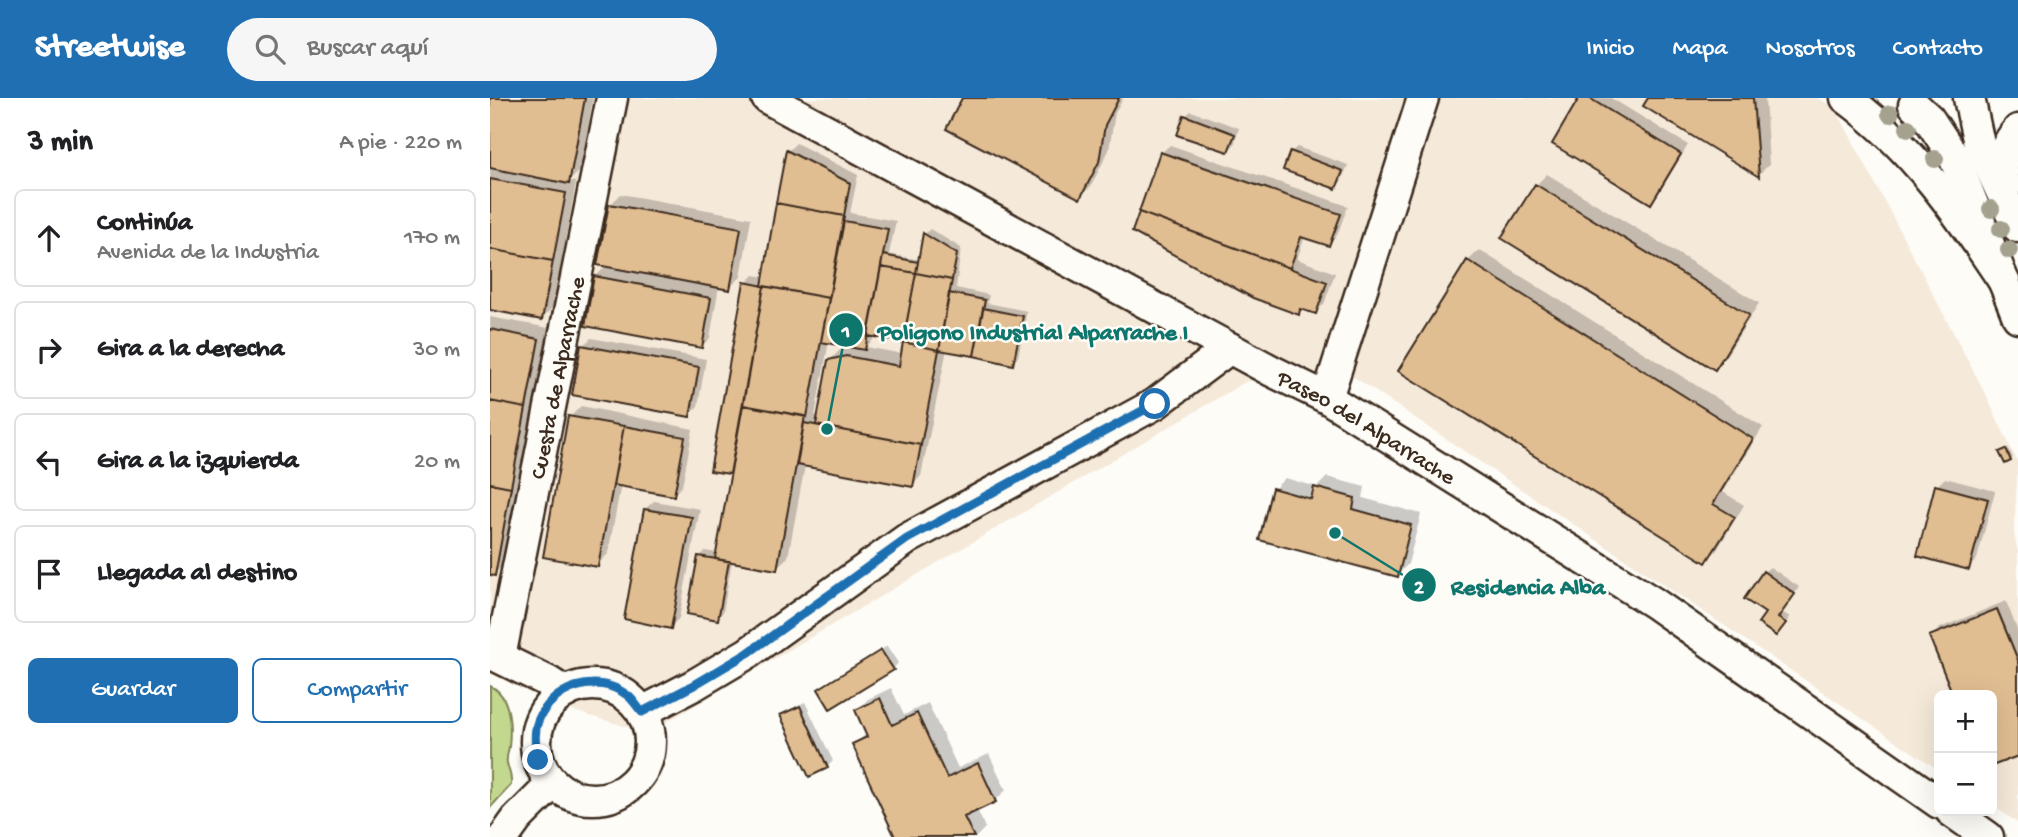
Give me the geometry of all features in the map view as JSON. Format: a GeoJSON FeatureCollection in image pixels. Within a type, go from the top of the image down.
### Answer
{"type":"FeatureCollection","features":[{"type":"Feature","properties":{"kind":"street","name":"Cuesta de Alparrache"},"geometry":{"type":"LineString","coordinates":[[495,655],[612,98]]}},
{"type":"Feature","properties":{"kind":"street","name":"Paseo del Alparrache"},"geometry":{"type":"LineString","coordinates":[[767,98],[1327,398],[1654,603],[1934,799]]}},
{"type":"Feature","properties":{"kind":"street"},"geometry":{"type":"LineString","coordinates":[[1327,398],[1423,98]]}},
{"type":"Feature","properties":{"kind":"street"},"geometry":{"type":"LineString","coordinates":[[1846,98],[1896,140],[1926,171],[1964,221],[2005,283]]}},
{"type":"Feature","properties":{"kind":"street"},"geometry":{"type":"LineString","coordinates":[[1906,101],[1928,107],[1942,105],[1958,98]]}},
{"type":"Feature","properties":{"kind":"street"},"geometry":{"type":"LineString","coordinates":[[1969,98],[1979,144],[2017,226]]}},
{"type":"Feature","properties":{"kind":"street"},"geometry":{"type":"LineString","coordinates":[[1906,101],[1928,119],[1955,157],[2018,317]]}},
{"type":"Feature","properties":{"kind":"street"},"geometry":{"type":"LineString","coordinates":[[2017,226],[2003,178],[2002,159],[2018,130]]}},
{"type":"Feature","properties":{"kind":"street"},"geometry":{"type":"LineString","coordinates":[[642,712],[748,653],[907,539],[1155,404],[1230,348]]}},
{"type":"Feature","properties":{"kind":"street"},"geometry":{"type":"LineString","coordinates":[[495,655],[563,691]]}},
{"type":"Feature","properties":{"kind":"street"},"geometry":{"type":"LineString","coordinates":[[584,684],[607,685],[627,695],[642,712],[649,730],[650,750],[644,768],[632,784],[616,794],[597,799],[578,797],[560,789],[546,776],[538,760],[535,741],[538,723],[547,706],[563,691],[584,684]]}},
{"type":"Feature","properties":{"kind":"street"},"geometry":{"type":"LineString","coordinates":[[504,837],[517,819],[553,783]]}},
{"type":"Feature","properties":{"kind":"street"},"geometry":{"type":"LineString","coordinates":[[1958,816],[1988,837]]}},
{"type":"Feature","properties":{"kind":"shaded area"},"geometry":{"type":"Polygon","coordinates":[[[490,98],[1817,98],[1835,107],[1986,395],[2018,463],[2014,534],[2018,551],[2018,823],[1997,808],[1997,690],[1934,690],[1934,767],[1345,371],[1247,381],[648,733],[553,705],[490,673],[490,98]]]}},
{"type":"Feature","properties":{"kind":"green space"},"geometry":{"type":"Polygon","coordinates":[[[490,686],[502,697],[508,712],[510,739],[507,761],[511,785],[490,808],[490,686]]]}},
{"type":"Feature","properties":{"kind":"building"},"geometry":{"type":"Polygon","coordinates":[[[490,98],[585,98],[569,184],[490,168],[490,98]]]}},
{"type":"Feature","properties":{"kind":"building"},"geometry":{"type":"Polygon","coordinates":[[[962,98],[1119,98],[1105,125],[1099,162],[1080,199],[946,129],[962,98]]]}},
{"type":"Feature","properties":{"kind":"building"},"geometry":{"type":"Polygon","coordinates":[[[1579,98],[1589,98],[1681,154],[1651,204],[1552,144],[1579,98]]]}},
{"type":"Feature","properties":{"kind":"building"},"geometry":{"type":"Polygon","coordinates":[[[1648,98],[1753,98],[1759,177],[1643,106],[1648,98]]]}},
{"type":"Feature","properties":{"kind":"building"},"geometry":{"type":"Polygon","coordinates":[[[1184,115],[1235,134],[1228,152],[1177,135],[1184,115]]]}},
{"type":"Feature","properties":{"kind":"building"},"geometry":{"type":"Polygon","coordinates":[[[786,150],[850,183],[844,216],[776,203],[786,150]]]}},
{"type":"Feature","properties":{"kind":"building"},"geometry":{"type":"Polygon","coordinates":[[[1290,151],[1343,171],[1336,189],[1283,170],[1290,151]]]}},
{"type":"Feature","properties":{"kind":"building"},"geometry":{"type":"Polygon","coordinates":[[[1160,152],[1341,214],[1329,246],[1301,237],[1290,268],[1139,212],[1160,152]]]}},
{"type":"Feature","properties":{"kind":"building"},"geometry":{"type":"Polygon","coordinates":[[[490,179],[566,193],[553,261],[490,249],[490,179]]]}},
{"type":"Feature","properties":{"kind":"building"},"geometry":{"type":"Polygon","coordinates":[[[1535,184],[1749,315],[1715,370],[1501,238],[1535,184]]]}},
{"type":"Feature","properties":{"kind":"building"},"geometry":{"type":"Polygon","coordinates":[[[776,203],[844,216],[829,298],[762,286],[776,203]]]}},
{"type":"Feature","properties":{"kind":"building"},"geometry":{"type":"Polygon","coordinates":[[[609,204],[741,228],[730,290],[597,265],[609,204]]]}},
{"type":"Feature","properties":{"kind":"building"},"geometry":{"type":"Polygon","coordinates":[[[1139,212],[1327,282],[1316,314],[1300,309],[1299,315],[1253,298],[1132,232],[1139,212]]]}},
{"type":"Feature","properties":{"kind":"building"},"geometry":{"type":"Polygon","coordinates":[[[844,221],[888,229],[865,350],[821,342],[844,221]]]}},
{"type":"Feature","properties":{"kind":"building"},"geometry":{"type":"Polygon","coordinates":[[[923,233],[957,254],[952,280],[916,273],[923,233]]]}},
{"type":"Feature","properties":{"kind":"building"},"geometry":{"type":"Polygon","coordinates":[[[490,249],[553,261],[542,320],[490,310],[490,249]]]}},
{"type":"Feature","properties":{"kind":"building"},"geometry":{"type":"Polygon","coordinates":[[[883,255],[918,262],[916,273],[881,267],[883,255]]]}},
{"type":"Feature","properties":{"kind":"building"},"geometry":{"type":"Polygon","coordinates":[[[1467,260],[1753,439],[1713,504],[1735,517],[1706,563],[1398,371],[1467,260]]]}},
{"type":"Feature","properties":{"kind":"building"},"geometry":{"type":"Polygon","coordinates":[[[881,267],[916,273],[903,342],[868,336],[881,267]]]}},
{"type":"Feature","properties":{"kind":"building"},"geometry":{"type":"Polygon","coordinates":[[[916,273],[952,280],[939,350],[903,342],[916,273]]]}},
{"type":"Feature","properties":{"kind":"building"},"geometry":{"type":"Polygon","coordinates":[[[594,276],[711,298],[702,348],[585,326],[594,276]]]}},
{"type":"Feature","properties":{"kind":"building"},"geometry":{"type":"Polygon","coordinates":[[[744,282],[764,286],[730,474],[710,471],[744,282]]]}},
{"type":"Feature","properties":{"kind":"building"},"geometry":{"type":"Polygon","coordinates":[[[764,286],[829,298],[807,417],[743,405],[764,286]]]}},
{"type":"Feature","properties":{"kind":"building"},"geometry":{"type":"Polygon","coordinates":[[[949,293],[985,300],[974,356],[939,350],[949,293]]]}},
{"type":"Feature","properties":{"kind":"building"},"geometry":{"type":"Polygon","coordinates":[[[983,308],[1023,316],[1013,365],[974,356],[983,308]]]}},
{"type":"Feature","properties":{"kind":"building"},"geometry":{"type":"Polygon","coordinates":[[[490,329],[539,339],[526,408],[490,401],[490,329]]]}},
{"type":"Feature","properties":{"kind":"building"},"geometry":{"type":"Polygon","coordinates":[[[903,342],[939,350],[921,445],[816,425],[828,360],[846,356],[899,366],[903,342]]]}},
{"type":"Feature","properties":{"kind":"building"},"geometry":{"type":"Polygon","coordinates":[[[581,345],[699,367],[690,417],[572,395],[581,345]]]}},
{"type":"Feature","properties":{"kind":"building"},"geometry":{"type":"Polygon","coordinates":[[[490,401],[526,408],[511,487],[490,483],[490,401]]]}},
{"type":"Feature","properties":{"kind":"building"},"geometry":{"type":"Polygon","coordinates":[[[743,405],[805,416],[777,570],[715,559],[743,405]]]}},
{"type":"Feature","properties":{"kind":"building"},"geometry":{"type":"Polygon","coordinates":[[[568,416],[624,426],[598,567],[543,557],[568,416]]]}},
{"type":"Feature","properties":{"kind":"building"},"geometry":{"type":"Polygon","coordinates":[[[804,423],[921,445],[913,487],[797,465],[804,423]]]}},
{"type":"Feature","properties":{"kind":"building"},"geometry":{"type":"Polygon","coordinates":[[[624,426],[685,437],[674,496],[613,485],[624,426]]]}},
{"type":"Feature","properties":{"kind":"building"},"geometry":{"type":"Polygon","coordinates":[[[2006,449],[2011,461],[2005,464],[1999,452],[2006,449]]]}},
{"type":"Feature","properties":{"kind":"building"},"geometry":{"type":"Polygon","coordinates":[[[490,483],[511,487],[495,576],[490,575],[490,483]]]}},
{"type":"Feature","properties":{"kind":"building"},"geometry":{"type":"Polygon","coordinates":[[[1935,485],[1988,499],[1969,570],[1917,556],[1935,485]]]}},
{"type":"Feature","properties":{"kind":"building"},"geometry":{"type":"Polygon","coordinates":[[[1314,487],[1355,498],[1353,509],[1411,525],[1398,577],[1259,540],[1272,488],[1311,499],[1314,487]]]}},
{"type":"Feature","properties":{"kind":"building"},"geometry":{"type":"Polygon","coordinates":[[[644,509],[692,517],[671,629],[624,619],[644,509]]]}},
{"type":"Feature","properties":{"kind":"building"},"geometry":{"type":"Polygon","coordinates":[[[698,556],[729,561],[718,620],[687,614],[698,556]]]}},
{"type":"Feature","properties":{"kind":"building"},"geometry":{"type":"Polygon","coordinates":[[[1763,571],[1795,594],[1778,618],[1786,623],[1776,636],[1758,623],[1765,613],[1744,599],[1763,571]]]}},
{"type":"Feature","properties":{"kind":"building"},"geometry":{"type":"Polygon","coordinates":[[[1997,609],[2018,660],[2018,756],[1997,764],[1997,690],[1951,690],[1929,636],[1997,609]]]}},
{"type":"Feature","properties":{"kind":"building"},"geometry":{"type":"Polygon","coordinates":[[[881,650],[894,670],[830,709],[818,689],[881,650]]]}},
{"type":"Feature","properties":{"kind":"building"},"geometry":{"type":"Polygon","coordinates":[[[880,698],[892,725],[917,713],[947,778],[978,763],[996,802],[964,817],[974,837],[895,837],[852,744],[867,737],[855,710],[880,698]]]}},
{"type":"Feature","properties":{"kind":"building"},"geometry":{"type":"Polygon","coordinates":[[[800,706],[828,768],[809,777],[780,715],[800,706]]]}},
{"type":"Feature","properties":{"kind":"place","name":"Poligono Industrial Alparrache I"},"geometry":{"type":"Point","coordinates":[827,429]}},
{"type":"Feature","properties":{"kind":"place","name":"Residencia Alba"},"geometry":{"type":"Point","coordinates":[1335,533]}},
{"type":"Feature","properties":{"kind":"route"},"geometry":{"type":"LineString","coordinates":[[538,760],[535,741],[538,723],[547,706],[563,691],[584,684],[607,685],[627,695],[642,712],[748,653],[907,539],[1155,404]]}}]}
